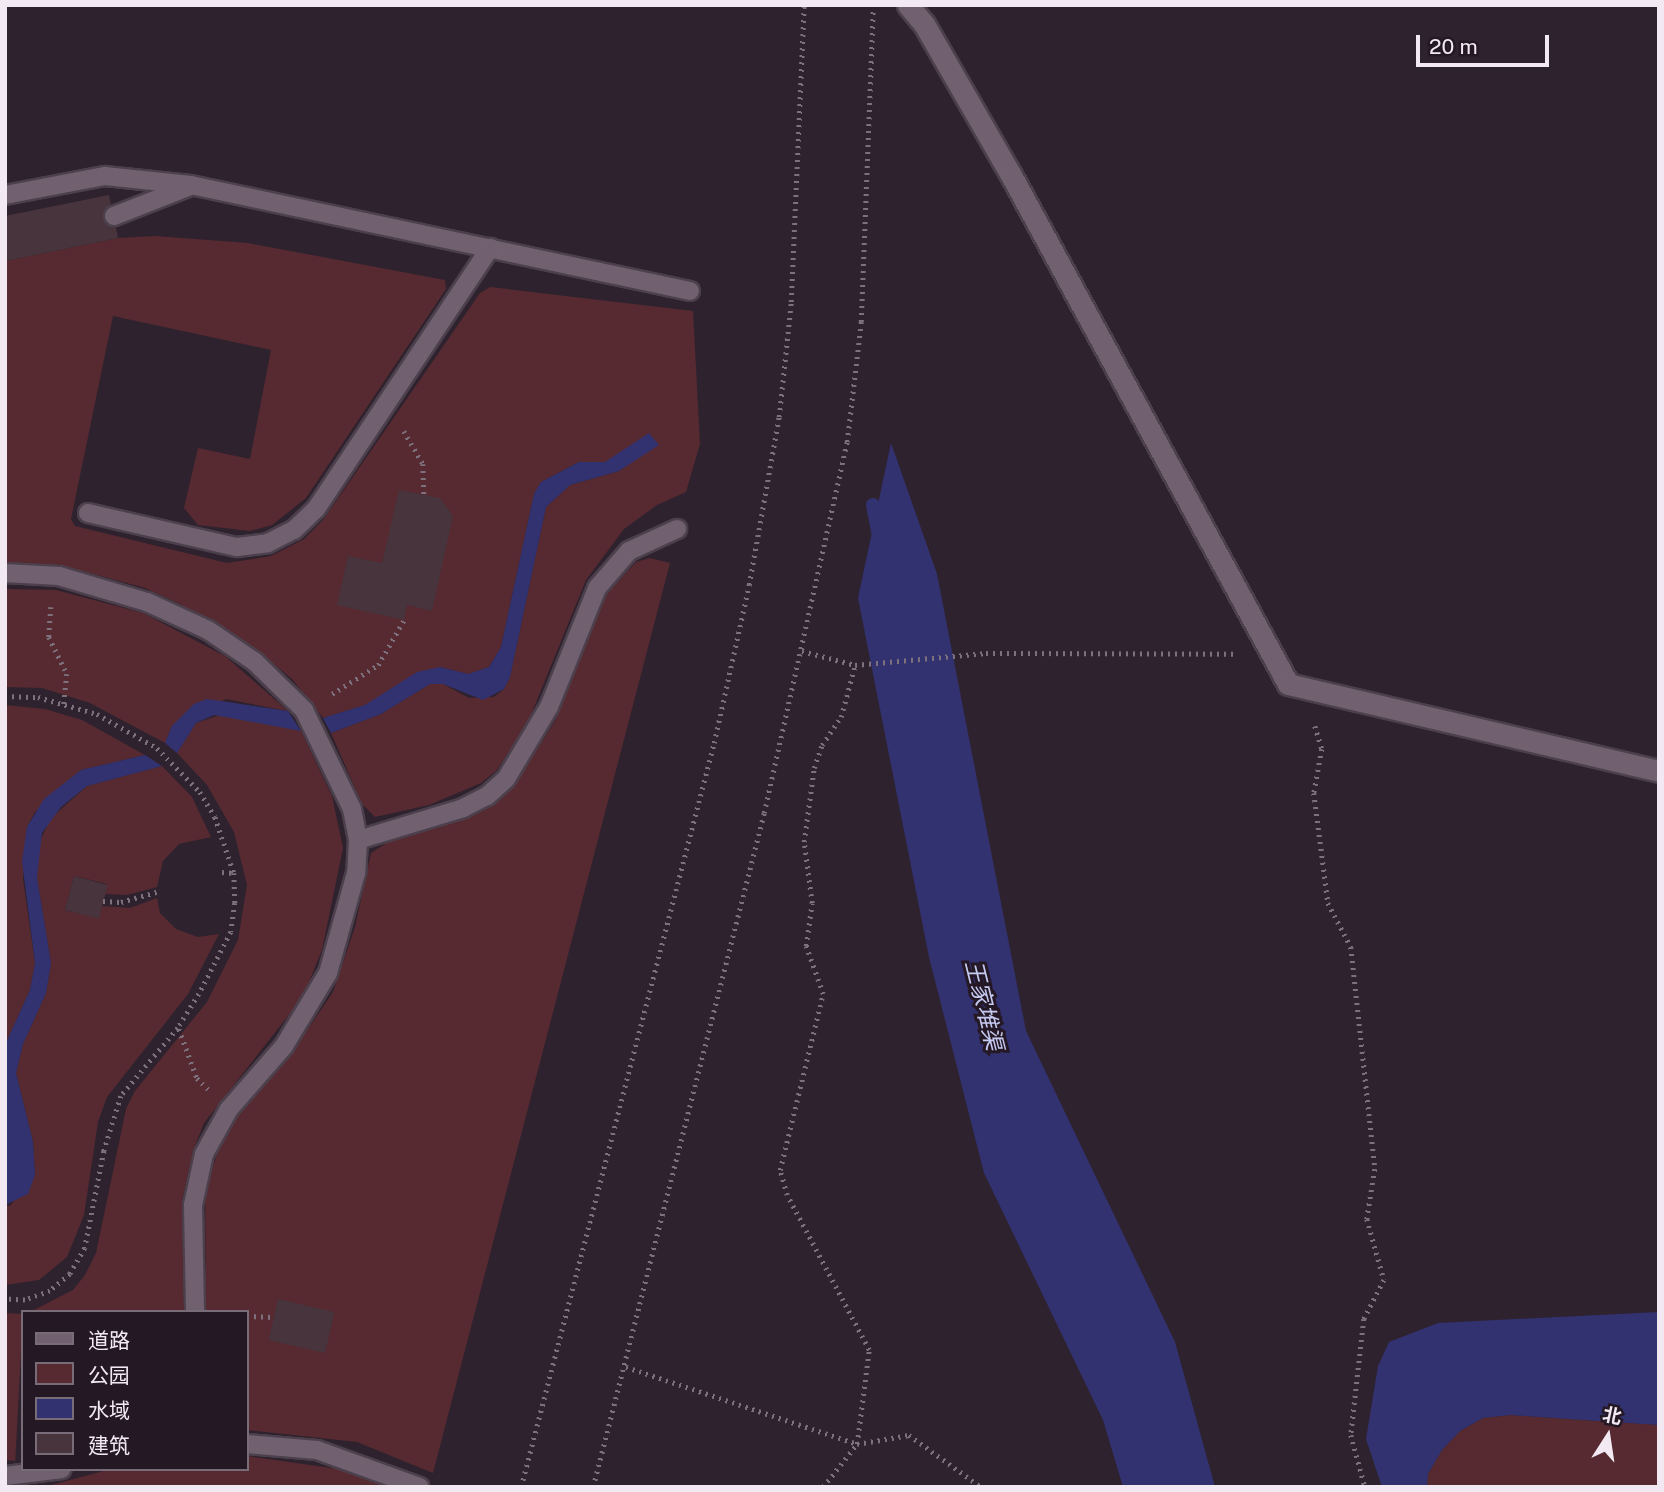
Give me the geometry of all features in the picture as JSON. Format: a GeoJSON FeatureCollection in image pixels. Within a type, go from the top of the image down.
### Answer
{"type":"FeatureCollection","features":[{"type":"Feature","properties":{"kind":"street"},"geometry":{"type":"LineString","coordinates":[[908,5],[923,24],[1011,175],[1288,684],[1659,771]]}},
{"type":"Feature","properties":{"kind":"lane"},"geometry":{"type":"LineString","coordinates":[[5,195],[105,176],[191,185],[690,290]]}},
{"type":"Feature","properties":{"kind":"lane"},"geometry":{"type":"LineString","coordinates":[[114,216],[191,185]]}},
{"type":"Feature","properties":{"kind":"lane"},"geometry":{"type":"LineString","coordinates":[[88,513],[237,547],[268,543],[294,530],[316,509],[490,248]]}},
{"type":"Feature","properties":{"kind":"lane"},"geometry":{"type":"LineString","coordinates":[[358,840],[463,808],[487,796],[506,779],[549,707],[597,588],[629,551],[677,528]]}},
{"type":"Feature","properties":{"kind":"lane"},"geometry":{"type":"LineString","coordinates":[[5,573],[59,576],[146,602],[208,630],[256,662],[304,710],[352,809],[358,840],[344,926],[317,997],[284,1046],[229,1109],[215,1130],[197,1179],[193,1205],[195,1310]]}},
{"type":"Feature","properties":{"kind":"lane"},"geometry":{"type":"LineString","coordinates":[[248,1444],[317,1450],[420,1487]]}},
{"type":"Feature","properties":{"kind":"lane"},"geometry":{"type":"LineString","coordinates":[[5,1476],[46,1471]]}},
{"type":"Feature","properties":{"kind":"path"},"geometry":{"type":"LineString","coordinates":[[521,1487],[714,743],[749,585],[779,417],[792,302],[804,5]]}},
{"type":"Feature","properties":{"kind":"path"},"geometry":{"type":"LineString","coordinates":[[593,1487],[626,1367],[802,651],[847,442],[861,321],[873,5]]}},
{"type":"Feature","properties":{"kind":"path"},"geometry":{"type":"LineString","coordinates":[[383,408],[407,434],[423,464],[424,495]]}},
{"type":"Feature","properties":{"kind":"path"},"geometry":{"type":"LineString","coordinates":[[59,576],[48,618],[49,637],[67,674],[64,704]]}},
{"type":"Feature","properties":{"kind":"path"},"geometry":{"type":"LineString","coordinates":[[304,710],[378,665],[404,620]]}},
{"type":"Feature","properties":{"kind":"path"},"geometry":{"type":"LineString","coordinates":[[802,651],[855,664],[986,653],[1273,654]]}},
{"type":"Feature","properties":{"kind":"path"},"geometry":{"type":"LineString","coordinates":[[823,1487],[857,1444],[869,1350],[788,1195],[780,1170],[822,994],[806,946],[812,903],[804,842],[814,768],[822,745],[841,717],[855,664]]}},
{"type":"Feature","properties":{"kind":"path"},"geometry":{"type":"LineString","coordinates":[[1304,688],[1322,749],[1314,793],[1328,903],[1351,947],[1375,1169],[1367,1219],[1384,1280],[1364,1319],[1351,1435],[1365,1487]]}},
{"type":"Feature","properties":{"kind":"path"},"geometry":{"type":"LineString","coordinates":[[5,696],[64,704],[132,731],[182,770],[215,817],[234,873],[230,932],[178,1028],[121,1096],[104,1151],[85,1248],[70,1274],[50,1291],[25,1300],[5,1299]]}},
{"type":"Feature","properties":{"kind":"path"},"geometry":{"type":"LineString","coordinates":[[222,872],[234,873]]}},
{"type":"Feature","properties":{"kind":"path"},"geometry":{"type":"LineString","coordinates":[[103,901],[121,902],[156,892]]}},
{"type":"Feature","properties":{"kind":"path"},"geometry":{"type":"LineString","coordinates":[[178,1028],[197,1078],[229,1109]]}},
{"type":"Feature","properties":{"kind":"path"},"geometry":{"type":"LineString","coordinates":[[248,1316],[274,1317]]}},
{"type":"Feature","properties":{"kind":"path"},"geometry":{"type":"LineString","coordinates":[[626,1367],[857,1444],[909,1435],[981,1487]]}},
{"type":"Feature","properties":{"kind":"green space"},"geometry":{"type":"Polygon","coordinates":[[[155,236],[248,243],[445,280],[446,289],[306,498],[272,525],[250,531],[198,525],[184,508],[198,448],[250,459],[271,350],[113,316],[71,519],[75,526],[227,563],[271,556],[304,539],[323,520],[480,293],[490,287],[693,311],[700,444],[686,492],[657,505],[624,529],[586,580],[526,727],[496,771],[481,783],[429,805],[375,817],[362,804],[331,733],[381,714],[430,684],[443,684],[469,698],[494,697],[504,689],[510,677],[546,507],[570,485],[619,471],[659,444],[605,462],[579,462],[541,482],[534,494],[501,647],[489,667],[468,674],[440,667],[365,705],[323,718],[292,679],[264,656],[180,604],[145,588],[60,565],[5,562],[5,261],[118,238],[155,236]]]}},
{"type":"Feature","properties":{"kind":"green space"},"geometry":{"type":"Polygon","coordinates":[[[650,558],[670,563],[433,1473],[357,1442],[248,1430],[248,1310],[206,1310],[205,1190],[222,1140],[236,1116],[291,1054],[333,992],[355,927],[371,853],[388,842],[473,814],[515,784],[555,721],[594,616],[607,594],[636,562],[650,558]]]}},
{"type":"Feature","properties":{"kind":"green space"},"geometry":{"type":"Polygon","coordinates":[[[5,589],[56,590],[143,613],[225,656],[288,711],[226,699],[172,726],[165,743],[90,703],[42,688],[5,687],[5,589]]]}},
{"type":"Feature","properties":{"kind":"green space"},"geometry":{"type":"Polygon","coordinates":[[[5,705],[45,709],[82,720],[145,755],[81,770],[35,812],[27,827],[23,879],[35,963],[30,990],[5,1045],[5,705]]]}},
{"type":"Feature","properties":{"kind":"green space"},"geometry":{"type":"Polygon","coordinates":[[[223,714],[301,731],[332,796],[343,848],[322,950],[303,997],[204,1123],[194,1148],[182,1201],[184,1310],[34,1310],[73,1290],[85,1275],[96,1253],[126,1109],[135,1091],[207,1002],[238,940],[247,885],[234,832],[207,785],[177,753],[196,723],[223,714]]]}},
{"type":"Feature","properties":{"kind":"green space"},"geometry":{"type":"Polygon","coordinates":[[[162,766],[192,797],[211,837],[179,844],[163,861],[157,887],[127,895],[105,894],[107,884],[74,876],[65,910],[98,918],[102,906],[130,908],[157,898],[160,913],[176,929],[198,937],[219,934],[188,994],[107,1097],[98,1122],[84,1215],[67,1257],[39,1280],[5,1285],[5,1205],[10,1206],[35,1175],[33,1142],[16,1073],[23,1044],[46,993],[51,963],[37,878],[37,848],[50,819],[87,786],[162,766]]]}},
{"type":"Feature","properties":{"kind":"green space"},"geometry":{"type":"Polygon","coordinates":[[[5,1313],[21,1314],[15,1461],[5,1460],[5,1313]]]}},
{"type":"Feature","properties":{"kind":"green space"},"geometry":{"type":"Polygon","coordinates":[[[1510,1415],[1659,1425],[1659,1487],[1427,1487],[1428,1474],[1442,1450],[1460,1431],[1483,1418],[1510,1415]]]}},
{"type":"Feature","properties":{"kind":"green space"},"geometry":{"type":"Polygon","coordinates":[[[248,1456],[338,1469],[387,1487],[44,1487],[104,1471],[248,1471],[248,1456]]]}},
{"type":"Feature","properties":{"kind":"water"},"geometry":{"type":"Polygon","coordinates":[[[649,433],[659,445],[619,471],[570,485],[546,507],[510,677],[504,689],[483,700],[443,684],[430,684],[381,714],[331,733],[323,718],[365,705],[417,672],[440,667],[468,674],[489,667],[501,647],[534,494],[541,482],[579,462],[605,462],[649,433]]]}},
{"type":"Feature","properties":{"kind":"water"},"geometry":{"type":"Polygon","coordinates":[[[891,443],[937,574],[1026,1031],[1175,1342],[1215,1487],[1123,1487],[1103,1420],[984,1173],[929,957],[858,598],[891,443]]]}},
{"type":"Feature","properties":{"kind":"water"},"geometry":{"type":"Polygon","coordinates":[[[207,699],[288,711],[301,731],[214,715],[196,723],[177,753],[165,743],[172,726],[194,704],[207,699]]]}},
{"type":"Feature","properties":{"kind":"water"},"geometry":{"type":"Polygon","coordinates":[[[145,755],[162,766],[87,786],[61,807],[42,833],[37,878],[51,963],[46,993],[23,1044],[16,1073],[33,1142],[35,1175],[28,1194],[5,1205],[5,1045],[30,990],[35,963],[22,861],[27,827],[44,799],[81,770],[145,755]]]}},
{"type":"Feature","properties":{"kind":"water"},"geometry":{"type":"Polygon","coordinates":[[[1659,1312],[1659,1425],[1510,1415],[1483,1418],[1460,1431],[1442,1450],[1428,1474],[1427,1487],[1382,1487],[1366,1439],[1378,1366],[1389,1342],[1438,1323],[1659,1312]]]}},
{"type":"Feature","properties":{"kind":"building"},"geometry":{"type":"Polygon","coordinates":[[[109,195],[111,205],[105,209],[103,219],[116,227],[118,238],[5,261],[5,216],[109,195]]]}},
{"type":"Feature","properties":{"kind":"building"},"geometry":{"type":"Polygon","coordinates":[[[399,490],[440,498],[453,516],[432,611],[407,605],[404,620],[337,605],[348,556],[382,563],[399,490]]]}},
{"type":"Feature","properties":{"kind":"building"},"geometry":{"type":"Polygon","coordinates":[[[74,876],[108,885],[99,919],[65,910],[74,876]]]}},
{"type":"Feature","properties":{"kind":"building"},"geometry":{"type":"Polygon","coordinates":[[[278,1299],[335,1312],[325,1353],[269,1340],[278,1299]]]}},
{"type":"Feature","properties":{"kind":"waterway","name":"王家堆渠"},"geometry":{"type":"LineString","coordinates":[[873,505],[879,535]]}}]}
